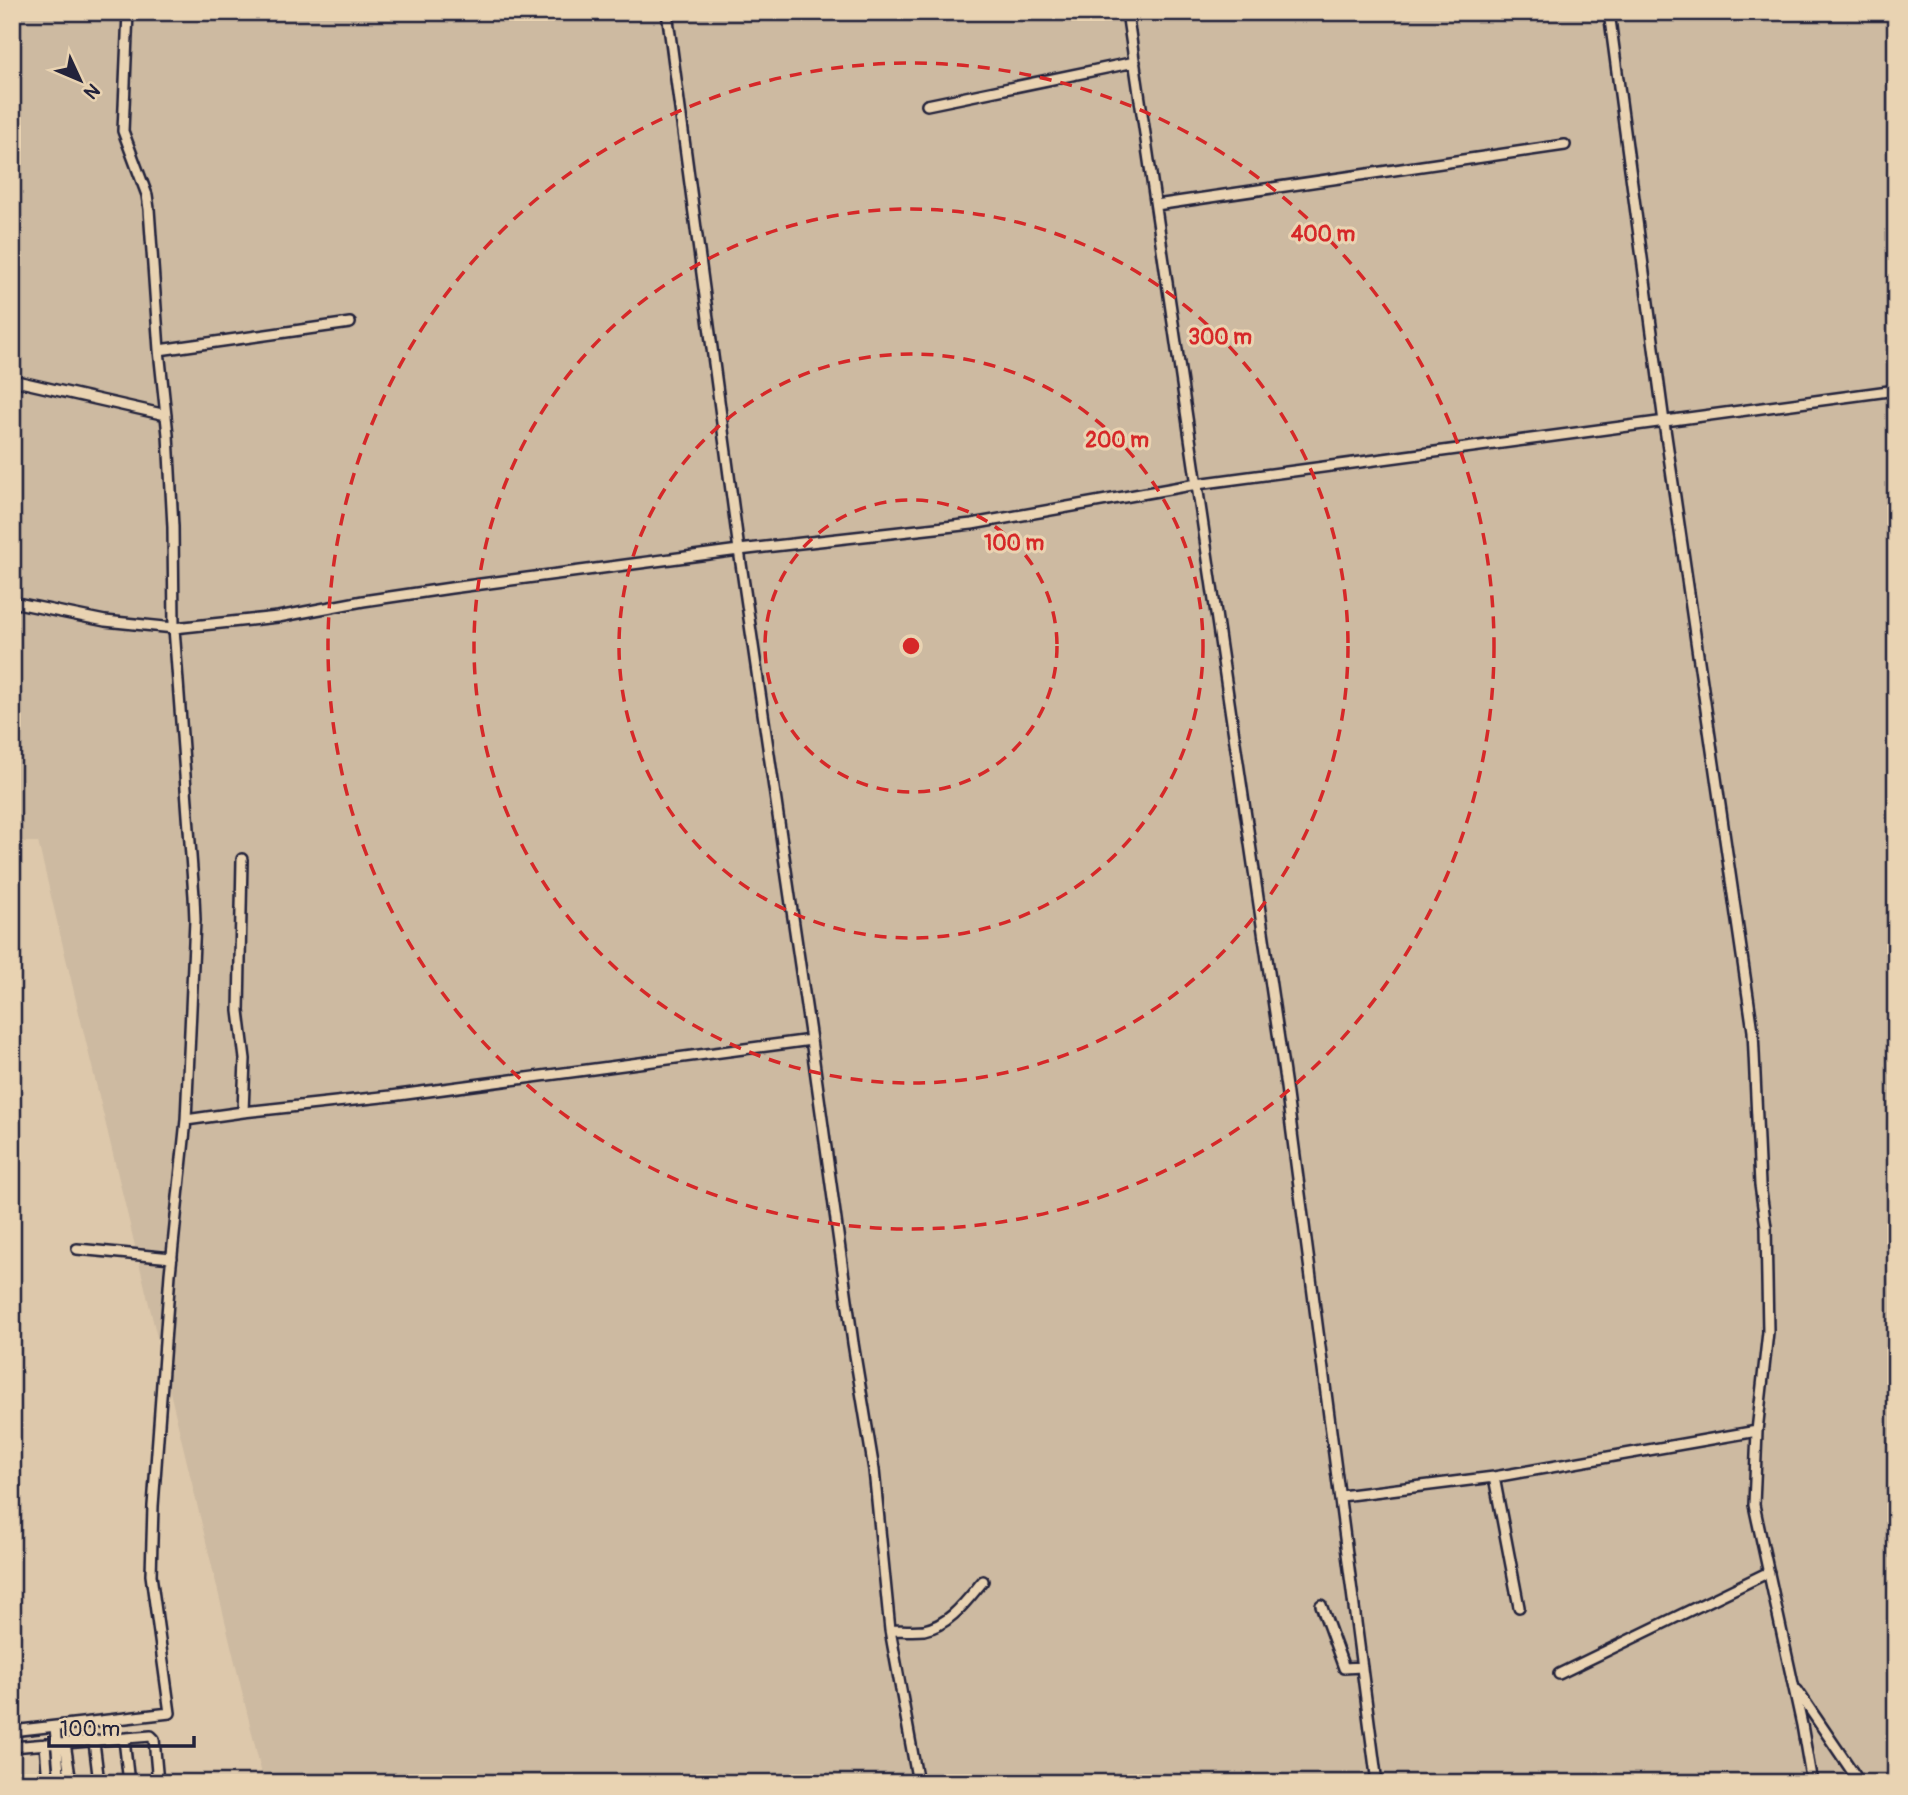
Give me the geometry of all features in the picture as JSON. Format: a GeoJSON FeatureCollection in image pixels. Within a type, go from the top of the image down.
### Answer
{"type":"FeatureCollection","features":[{"type":"Feature","properties":{"kind":"street"},"geometry":{"type":"LineString","coordinates":[[12,1731],[170,1713],[151,1575],[153,1506],[157,1432],[186,1120],[194,896],[174,628],[173,527],[166,415],[149,209],[147,195],[123,131],[128,12]]}},
{"type":"Feature","properties":{"kind":"street"},"geometry":{"type":"LineString","coordinates":[[667,12],[739,550],[853,1343],[874,1470],[890,1630],[918,1783]]}},
{"type":"Feature","properties":{"kind":"street"},"geometry":{"type":"LineString","coordinates":[[1128,12],[1286,1087],[1377,1783]]}},
{"type":"Feature","properties":{"kind":"street"},"geometry":{"type":"LineString","coordinates":[[1609,12],[1664,422],[1753,1031],[1760,1185],[1766,1227],[1768,1332],[1754,1505],[1794,1686],[1812,1783]]}},
{"type":"Feature","properties":{"kind":"street"},"geometry":{"type":"LineString","coordinates":[[927,105],[1135,62]]}},
{"type":"Feature","properties":{"kind":"street"},"geometry":{"type":"LineString","coordinates":[[1156,205],[1565,145]]}},
{"type":"Feature","properties":{"kind":"street"},"geometry":{"type":"LineString","coordinates":[[159,350],[350,323]]}},
{"type":"Feature","properties":{"kind":"street"},"geometry":{"type":"LineString","coordinates":[[12,380],[166,415]]}},
{"type":"Feature","properties":{"kind":"street"},"geometry":{"type":"LineString","coordinates":[[12,602],[105,621],[174,628],[278,617],[451,588],[739,550],[972,524],[1198,484],[1896,390]]}},
{"type":"Feature","properties":{"kind":"street"},"geometry":{"type":"LineString","coordinates":[[242,859],[239,1011],[245,1059],[243,1112]]}},
{"type":"Feature","properties":{"kind":"street"},"geometry":{"type":"LineString","coordinates":[[186,1120],[811,1041]]}},
{"type":"Feature","properties":{"kind":"street"},"geometry":{"type":"LineString","coordinates":[[77,1249],[172,1258]]}},
{"type":"Feature","properties":{"kind":"street"},"geometry":{"type":"LineString","coordinates":[[1341,1496],[1494,1477],[1758,1431]]}},
{"type":"Feature","properties":{"kind":"street"},"geometry":{"type":"LineString","coordinates":[[1494,1477],[1520,1607]]}},
{"type":"Feature","properties":{"kind":"street"},"geometry":{"type":"LineString","coordinates":[[1559,1674],[1769,1572]]}},
{"type":"Feature","properties":{"kind":"street"},"geometry":{"type":"LineString","coordinates":[[890,1630],[923,1630],[941,1624],[954,1614],[983,1581]]}},
{"type":"Feature","properties":{"kind":"street"},"geometry":{"type":"LineString","coordinates":[[1321,1605],[1344,1668],[1362,1667]]}},
{"type":"Feature","properties":{"kind":"street"},"geometry":{"type":"LineString","coordinates":[[1794,1686],[1860,1783]]}},
{"type":"Feature","properties":{"kind":"street"},"geometry":{"type":"LineString","coordinates":[[55,1727],[71,1783]]}},
{"type":"Feature","properties":{"kind":"street"},"geometry":{"type":"LineString","coordinates":[[12,1747],[151,1736],[154,1739],[154,1782]]}},
{"type":"Feature","properties":{"kind":"street"},"geometry":{"type":"LineString","coordinates":[[124,1739],[129,1783]]}},
{"type":"Feature","properties":{"kind":"street"},"geometry":{"type":"LineString","coordinates":[[94,1742],[99,1783]]}},
{"type":"Feature","properties":{"kind":"street"},"geometry":{"type":"LineString","coordinates":[[60,1783],[61,1743]]}},
{"type":"Feature","properties":{"kind":"street"},"geometry":{"type":"LineString","coordinates":[[45,1744],[48,1783]]}},
{"type":"Feature","properties":{"kind":"shaded area"},"geometry":{"type":"Polygon","coordinates":[[[12,12],[1896,12],[1896,1783],[264,1783],[38,842],[12,842],[12,12]]]}}]}
